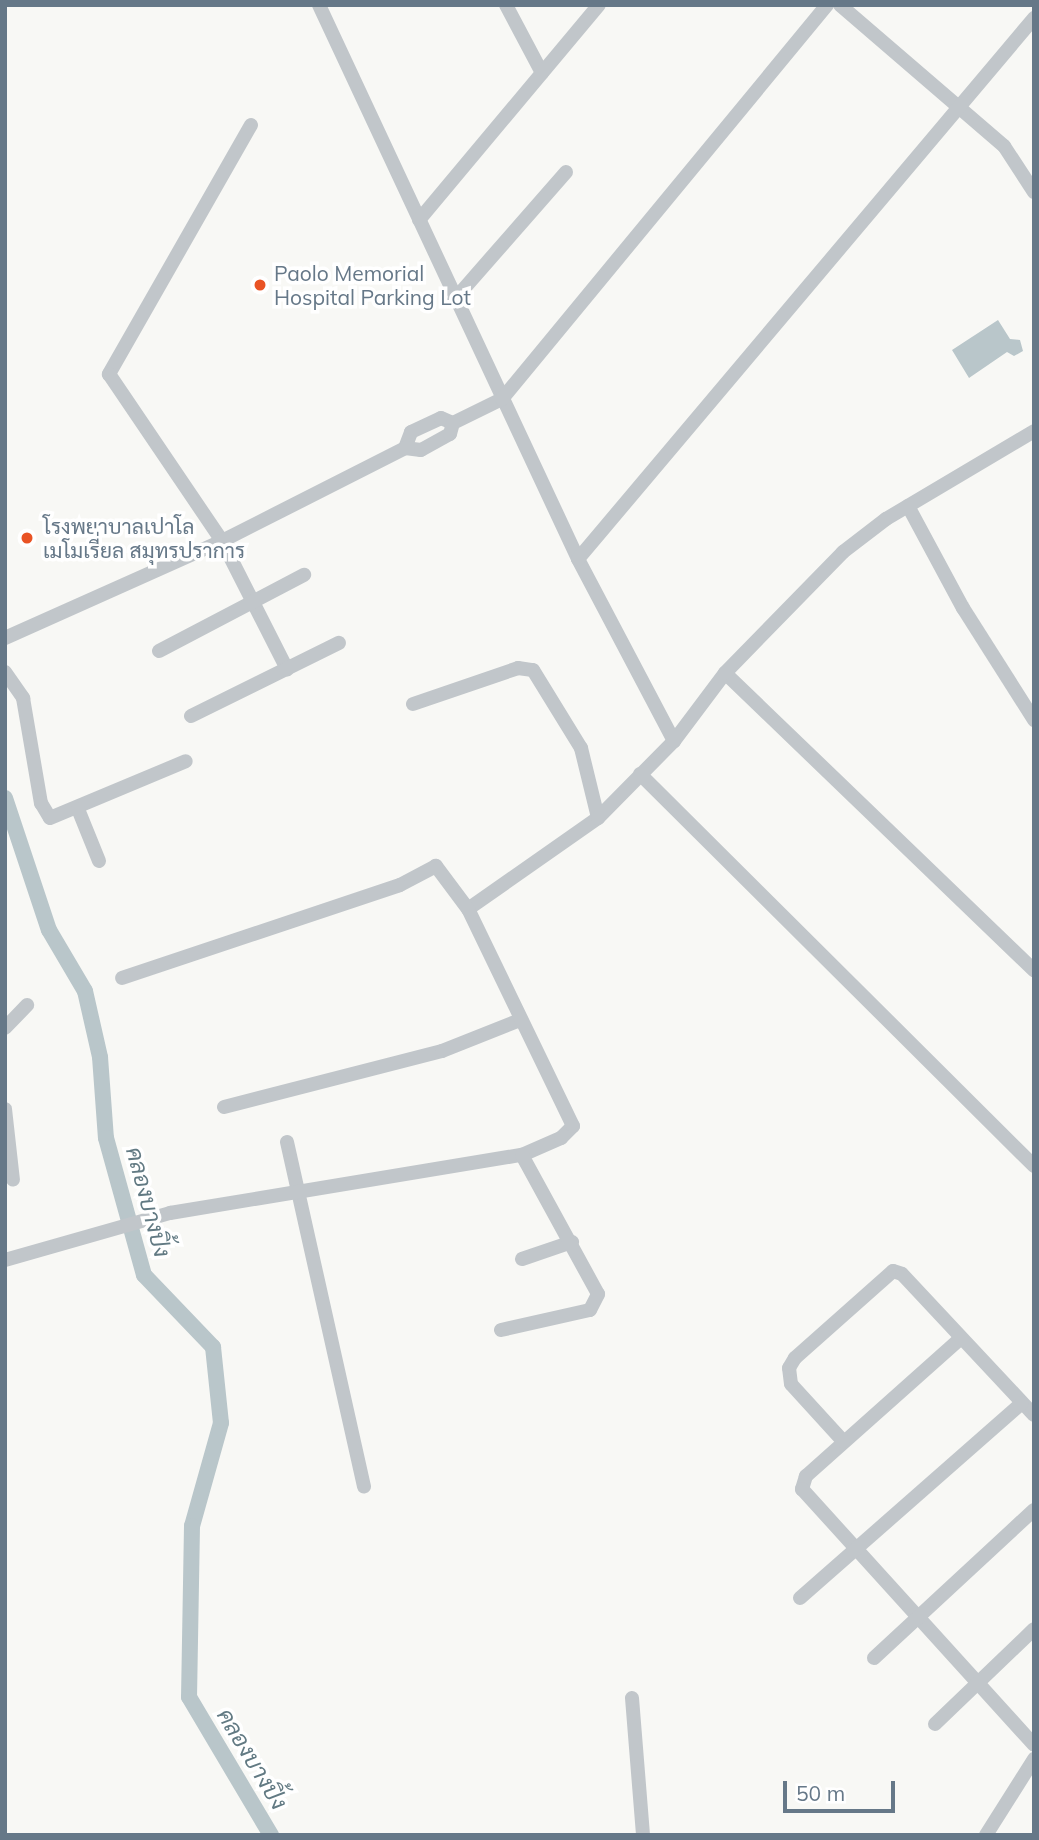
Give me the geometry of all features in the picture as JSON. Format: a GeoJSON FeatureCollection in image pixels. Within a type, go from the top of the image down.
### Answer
{"type":"FeatureCollection","features":[{"type":"Feature","properties":{"kind":"street"},"geometry":{"type":"LineString","coordinates":[[319,5],[454,300],[578,559],[674,741]]}},
{"type":"Feature","properties":{"kind":"street"},"geometry":{"type":"LineString","coordinates":[[506,5],[542,73]]}},
{"type":"Feature","properties":{"kind":"street"},"geometry":{"type":"LineString","coordinates":[[419,220],[598,5]]}},
{"type":"Feature","properties":{"kind":"street"},"geometry":{"type":"LineString","coordinates":[[5,638],[222,541],[405,448],[421,450],[450,434],[453,423],[502,399],[827,5]]}},
{"type":"Feature","properties":{"kind":"street"},"geometry":{"type":"LineString","coordinates":[[840,5],[1004,146],[1034,192]]}},
{"type":"Feature","properties":{"kind":"street"},"geometry":{"type":"LineString","coordinates":[[578,559],[1034,18]]}},
{"type":"Feature","properties":{"kind":"street"},"geometry":{"type":"LineString","coordinates":[[251,125],[109,374],[222,541],[287,669]]}},
{"type":"Feature","properties":{"kind":"street"},"geometry":{"type":"LineString","coordinates":[[454,300],[566,172]]}},
{"type":"Feature","properties":{"kind":"street"},"geometry":{"type":"LineString","coordinates":[[468,909],[598,818],[674,741],[725,673],[843,552],[908,506],[1034,431]]}},
{"type":"Feature","properties":{"kind":"street"},"geometry":{"type":"LineString","coordinates":[[908,506],[963,608],[1034,720]]}},
{"type":"Feature","properties":{"kind":"street"},"geometry":{"type":"LineString","coordinates":[[159,651],[304,575]]}},
{"type":"Feature","properties":{"kind":"street"},"geometry":{"type":"LineString","coordinates":[[191,716],[339,643]]}},
{"type":"Feature","properties":{"kind":"street"},"geometry":{"type":"LineString","coordinates":[[413,704],[518,668],[533,670],[580,748],[598,818]]}},
{"type":"Feature","properties":{"kind":"street"},"geometry":{"type":"LineString","coordinates":[[5,673],[23,698],[44,814],[50,818],[186,761]]}},
{"type":"Feature","properties":{"kind":"street"},"geometry":{"type":"LineString","coordinates":[[725,673],[1034,970]]}},
{"type":"Feature","properties":{"kind":"street"},"geometry":{"type":"LineString","coordinates":[[640,774],[1034,1166]]}},
{"type":"Feature","properties":{"kind":"street"},"geometry":{"type":"LineString","coordinates":[[78,808],[99,861]]}},
{"type":"Feature","properties":{"kind":"street"},"geometry":{"type":"LineString","coordinates":[[5,1260],[89,1233],[170,1213],[522,1155],[570,1132],[573,1119],[520,1020],[468,909],[442,869],[430,866],[400,885],[122,978]]}},
{"type":"Feature","properties":{"kind":"street"},"geometry":{"type":"LineString","coordinates":[[5,1028],[27,1005]]}},
{"type":"Feature","properties":{"kind":"street"},"geometry":{"type":"LineString","coordinates":[[224,1107],[442,1051],[520,1020]]}},
{"type":"Feature","properties":{"kind":"street"},"geometry":{"type":"LineString","coordinates":[[5,1109],[13,1180]]}},
{"type":"Feature","properties":{"kind":"street"},"geometry":{"type":"LineString","coordinates":[[287,1142],[364,1488]]}},
{"type":"Feature","properties":{"kind":"street"},"geometry":{"type":"LineString","coordinates":[[501,1330],[590,1310],[596,1303],[597,1284],[522,1155]]}},
{"type":"Feature","properties":{"kind":"street"},"geometry":{"type":"LineString","coordinates":[[522,1259],[572,1242]]}},
{"type":"Feature","properties":{"kind":"street"},"geometry":{"type":"LineString","coordinates":[[844,1441],[790,1384],[789,1368],[890,1273],[902,1274],[1034,1415]]}},
{"type":"Feature","properties":{"kind":"street"},"geometry":{"type":"LineString","coordinates":[[961,1338],[806,1476],[802,1489],[856,1553],[1034,1745]]}},
{"type":"Feature","properties":{"kind":"street"},"geometry":{"type":"LineString","coordinates":[[800,1598],[856,1553],[1022,1403]]}},
{"type":"Feature","properties":{"kind":"street"},"geometry":{"type":"LineString","coordinates":[[874,1658],[1034,1510]]}},
{"type":"Feature","properties":{"kind":"street"},"geometry":{"type":"LineString","coordinates":[[935,1724],[1034,1629]]}},
{"type":"Feature","properties":{"kind":"street"},"geometry":{"type":"LineString","coordinates":[[632,1699],[643,1835]]}},
{"type":"Feature","properties":{"kind":"street"},"geometry":{"type":"LineString","coordinates":[[986,1835],[1034,1759]]}},
{"type":"Feature","properties":{"kind":"shaded area"},"geometry":{"type":"Polygon","coordinates":[[[998,320],[1010,339],[1020,340],[1023,351],[1014,356],[1007,352],[969,378],[952,350],[998,320]]]}},
{"type":"Feature","properties":{"kind":"waterway","name":"คลองบางปิ้ง"},"geometry":{"type":"LineString","coordinates":[[5,798],[49,930],[85,991],[100,1057],[106,1138],[144,1275],[213,1347],[221,1423],[192,1526],[189,1697],[271,1835]]}},
{"type":"Feature","properties":{"kind":"place","name":"Paolo Memorial Hospital Parking Lot"},"geometry":{"type":"Point","coordinates":[260,285]}},
{"type":"Feature","properties":{"kind":"place","name":"โรงพยาบาลเปาโล เมโมเรี่ยล สมุทรปราการ"},"geometry":{"type":"Point","coordinates":[27,538]}}]}
